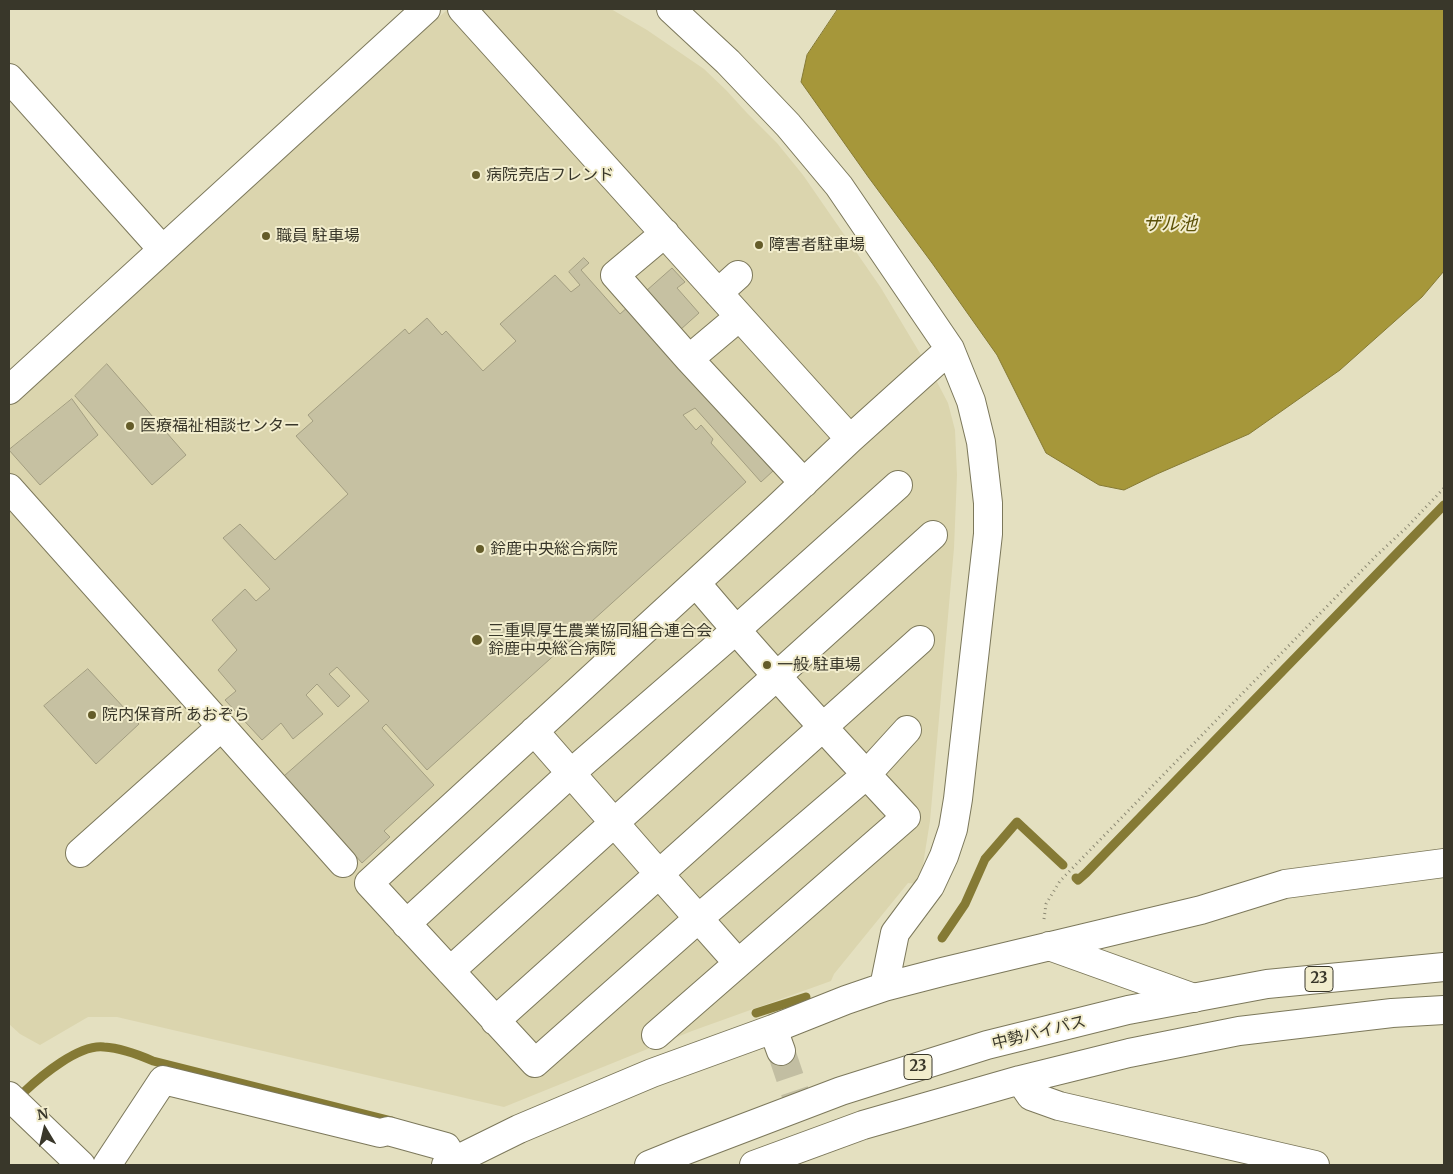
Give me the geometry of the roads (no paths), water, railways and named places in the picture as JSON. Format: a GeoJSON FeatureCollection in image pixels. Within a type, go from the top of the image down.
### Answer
{"type":"FeatureCollection","features":[{"type":"Feature","properties":{"kind":"main road"},"geometry":{"type":"LineString","coordinates":[[9,390],[426,9]]}},
{"type":"Feature","properties":{"kind":"main road"},"geometry":{"type":"LineString","coordinates":[[462,9],[850,439]]}},
{"type":"Feature","properties":{"kind":"main road"},"geometry":{"type":"LineString","coordinates":[[671,12],[728,62],[788,125],[839,186],[950,349],[971,401],[981,442],[988,503],[987,544],[958,799],[944,856],[930,886],[895,933],[884,987]]}},
{"type":"Feature","properties":{"kind":"main road"},"geometry":{"type":"LineString","coordinates":[[9,78],[162,250]]}},
{"type":"Feature","properties":{"kind":"main road"},"geometry":{"type":"LineString","coordinates":[[664,233],[615,275],[689,359],[790,496]]}},
{"type":"Feature","properties":{"kind":"main road"},"geometry":{"type":"LineString","coordinates":[[718,293],[738,275]]}},
{"type":"Feature","properties":{"kind":"main road"},"geometry":{"type":"LineString","coordinates":[[689,359],[739,317]]}},
{"type":"Feature","properties":{"kind":"main road"},"geometry":{"type":"LineString","coordinates":[[907,730],[866,775],[699,918],[535,1063],[369,883],[950,349]]}},
{"type":"Feature","properties":{"kind":"main road"},"geometry":{"type":"LineString","coordinates":[[406,924],[571,773],[736,630],[898,484]]}},
{"type":"Feature","properties":{"kind":"main road"},"geometry":{"type":"LineString","coordinates":[[9,488],[343,863]]}},
{"type":"Feature","properties":{"kind":"main road"},"geometry":{"type":"LineString","coordinates":[[450,971],[933,535]]}},
{"type":"Feature","properties":{"kind":"main road"},"geometry":{"type":"LineString","coordinates":[[656,1034],[906,817],[866,775],[696,583]]}},
{"type":"Feature","properties":{"kind":"main road"},"geometry":{"type":"LineString","coordinates":[[495,1021],[920,640]]}},
{"type":"Feature","properties":{"kind":"main road"},"geometry":{"type":"LineString","coordinates":[[80,853],[221,727]]}},
{"type":"Feature","properties":{"kind":"main road"},"geometry":{"type":"LineString","coordinates":[[534,731],[738,963]]}},
{"type":"Feature","properties":{"kind":"main road"},"geometry":{"type":"LineString","coordinates":[[106,1165],[163,1080],[380,1133],[388,1131],[446,1147],[451,1163],[519,1128],[652,1073],[777,1040],[846,1000],[884,987],[1201,910],[1285,884],[1444,863]]}},
{"type":"Feature","properties":{"kind":"main road"},"geometry":{"type":"LineString","coordinates":[[1049,946],[1194,998]]}},
{"type":"Feature","properties":{"kind":"main road","name":"中勢バイパス"},"geometry":{"type":"LineString","coordinates":[[649,1165],[841,1092],[987,1046],[1128,1010],[1267,984],[1444,967]]}},
{"type":"Feature","properties":{"kind":"main road"},"geometry":{"type":"LineString","coordinates":[[754,1165],[809,1134],[862,1125],[1020,1080],[1129,1054],[1239,1031],[1392,1013],[1444,1010]]}},
{"type":"Feature","properties":{"kind":"main road"},"geometry":{"type":"LineString","coordinates":[[1020,1080],[1032,1096],[1059,1106],[1315,1165]]}},
{"type":"Feature","properties":{"kind":"main road"},"geometry":{"type":"LineString","coordinates":[[9,1096],[81,1165]]}},
{"type":"Feature","properties":{"kind":"water","name":"ザル池"},"geometry":{"type":"Polygon","coordinates":[[[838,9],[1444,9],[1444,271],[1422,297],[1340,370],[1249,434],[1124,490],[1099,485],[1046,453],[997,355],[801,82],[807,55],[838,9]]]}},
{"type":"Feature","properties":{"kind":"waterway"},"geometry":{"type":"LineString","coordinates":[[1076,878],[1078,880],[1086,873],[1444,505]]}},
{"type":"Feature","properties":{"kind":"waterway"},"geometry":{"type":"LineString","coordinates":[[942,938],[965,904],[985,859],[1017,822],[1063,865]]}},
{"type":"Feature","properties":{"kind":"waterway"},"geometry":{"type":"LineString","coordinates":[[756,1013],[806,997]]}},
{"type":"Feature","properties":{"kind":"waterway"},"geometry":{"type":"LineString","coordinates":[[24,1092],[61,1062],[94,1047],[104,1047],[123,1050],[153,1061],[392,1121]]}},
{"type":"Feature","properties":{"kind":"tunnel"},"geometry":{"type":"LineString","coordinates":[[781,1051],[806,1125]]}},
{"type":"Feature","properties":{"kind":"place","name":"病院売店フレンド"},"geometry":{"type":"Point","coordinates":[476,175]}},
{"type":"Feature","properties":{"kind":"place","name":"職員 駐車場"},"geometry":{"type":"Point","coordinates":[266,236]}},
{"type":"Feature","properties":{"kind":"place","name":"障害者駐車場"},"geometry":{"type":"Point","coordinates":[759,245]}},
{"type":"Feature","properties":{"kind":"place","name":"医療福祉相談センター"},"geometry":{"type":"Point","coordinates":[130,426]}},
{"type":"Feature","properties":{"kind":"place","name":"鈴鹿中央総合病院"},"geometry":{"type":"Point","coordinates":[480,549]}},
{"type":"Feature","properties":{"kind":"place","name":"三重県厚生農業協同組合連合会 鈴鹿中央総合病院"},"geometry":{"type":"Point","coordinates":[477,640]}},
{"type":"Feature","properties":{"kind":"place","name":"一般 駐車場"},"geometry":{"type":"Point","coordinates":[767,665]}},
{"type":"Feature","properties":{"kind":"place","name":"院内保育所 あおぞら"},"geometry":{"type":"Point","coordinates":[92,715]}}]}
